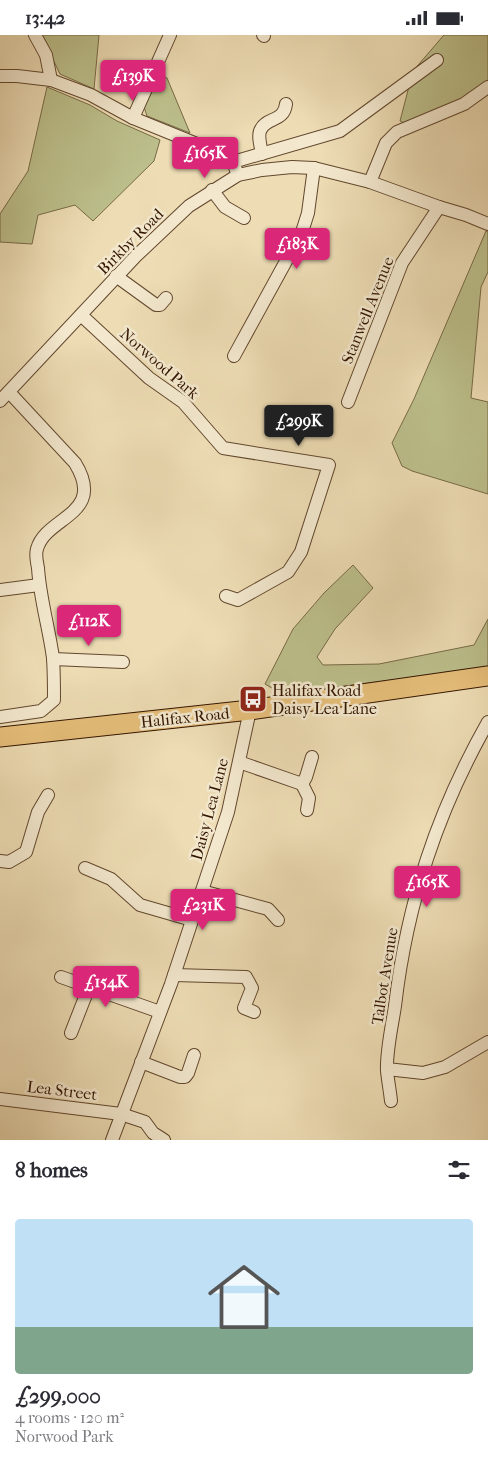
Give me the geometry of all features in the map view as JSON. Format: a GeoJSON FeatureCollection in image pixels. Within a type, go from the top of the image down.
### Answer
{"type":"FeatureCollection","features":[{"type":"Feature","properties":{"kind":"highway","name":"Halifax Road"},"geometry":{"type":"LineString","coordinates":[[0,737],[250,710],[488,676]]}},
{"type":"Feature","properties":{"kind":"street"},"geometry":{"type":"LineString","coordinates":[[35,35],[46,55],[51,81]]}},
{"type":"Feature","properties":{"kind":"street"},"geometry":{"type":"LineString","coordinates":[[133,118],[170,35]]}},
{"type":"Feature","properties":{"kind":"street"},"geometry":{"type":"LineString","coordinates":[[233,162],[340,131],[437,60]]}},
{"type":"Feature","properties":{"kind":"street"},"geometry":{"type":"LineString","coordinates":[[0,76],[17,76],[51,81],[91,95],[133,118],[215,151],[233,162],[238,175]]}},
{"type":"Feature","properties":{"kind":"street"},"geometry":{"type":"LineString","coordinates":[[370,182],[386,143],[397,133],[464,104],[488,87]]}},
{"type":"Feature","properties":{"kind":"street"},"geometry":{"type":"LineString","coordinates":[[262,154],[261,128],[283,113],[286,104]]}},
{"type":"Feature","properties":{"kind":"street","name":"Birkby Road"},"geometry":{"type":"LineString","coordinates":[[4,397],[116,276],[188,206],[238,175],[292,167],[314,168],[370,182],[488,224]]}},
{"type":"Feature","properties":{"kind":"street"},"geometry":{"type":"LineString","coordinates":[[234,356],[302,232],[308,213],[314,168]]}},
{"type":"Feature","properties":{"kind":"street"},"geometry":{"type":"LineString","coordinates":[[212,190],[225,207],[244,218]]}},
{"type":"Feature","properties":{"kind":"street","name":"Stanwell Avenue"},"geometry":{"type":"LineString","coordinates":[[348,402],[402,263],[439,207]]}},
{"type":"Feature","properties":{"kind":"street"},"geometry":{"type":"LineString","coordinates":[[116,276],[156,305],[160,305],[166,297]]}},
{"type":"Feature","properties":{"kind":"street","name":"Norwood Park"},"geometry":{"type":"LineString","coordinates":[[81,315],[149,378],[183,402],[223,448],[335,464],[300,553],[288,573],[238,600],[226,596]]}},
{"type":"Feature","properties":{"kind":"street"},"geometry":{"type":"LineString","coordinates":[[0,717],[41,711],[54,700],[53,659],[39,585],[37,549],[45,536],[79,506],[83,497],[84,480],[76,463],[4,397]]}},
{"type":"Feature","properties":{"kind":"street"},"geometry":{"type":"LineString","coordinates":[[0,590],[39,585]]}},
{"type":"Feature","properties":{"kind":"street"},"geometry":{"type":"LineString","coordinates":[[53,659],[123,662]]}},
{"type":"Feature","properties":{"kind":"street","name":"Daisy Lea Lane"},"geometry":{"type":"LineString","coordinates":[[112,1140],[174,975],[228,812],[250,710]]}},
{"type":"Feature","properties":{"kind":"street","name":"Talbot Avenue"},"geometry":{"type":"LineString","coordinates":[[391,1101],[387,1069],[400,961],[417,886],[439,821],[475,744],[488,722]]}},
{"type":"Feature","properties":{"kind":"street"},"geometry":{"type":"LineString","coordinates":[[302,784],[312,757]]}},
{"type":"Feature","properties":{"kind":"street"},"geometry":{"type":"LineString","coordinates":[[239,762],[302,784],[309,798],[308,809]]}},
{"type":"Feature","properties":{"kind":"street"},"geometry":{"type":"LineString","coordinates":[[0,861],[9,862],[26,852],[38,812],[48,795]]}},
{"type":"Feature","properties":{"kind":"street"},"geometry":{"type":"LineString","coordinates":[[85,868],[111,879],[140,905],[192,920]]}},
{"type":"Feature","properties":{"kind":"street"},"geometry":{"type":"LineString","coordinates":[[202,891],[268,909],[278,920]]}},
{"type":"Feature","properties":{"kind":"street"},"geometry":{"type":"LineString","coordinates":[[174,975],[246,977],[252,987],[244,1007],[254,1012]]}},
{"type":"Feature","properties":{"kind":"street"},"geometry":{"type":"LineString","coordinates":[[61,977],[160,1012]]}},
{"type":"Feature","properties":{"kind":"street"},"geometry":{"type":"LineString","coordinates":[[71,1033],[88,987]]}},
{"type":"Feature","properties":{"kind":"street"},"geometry":{"type":"LineString","coordinates":[[387,1069],[423,1073],[438,1069],[445,1067],[488,1041]]}},
{"type":"Feature","properties":{"kind":"street"},"geometry":{"type":"LineString","coordinates":[[141,1062],[180,1077],[185,1077],[194,1055]]}},
{"type":"Feature","properties":{"kind":"street","name":"Lea Street"},"geometry":{"type":"LineString","coordinates":[[0,1099],[121,1114],[145,1122],[157,1136],[164,1140]]}},
{"type":"Feature","properties":{"kind":"green space"},"geometry":{"type":"Polygon","coordinates":[[[41,35],[99,35],[94,89],[60,74],[41,35]]]}},
{"type":"Feature","properties":{"kind":"green space"},"geometry":{"type":"Polygon","coordinates":[[[444,35],[488,35],[488,82],[460,102],[409,125],[400,121],[413,71],[444,35]]]}},
{"type":"Feature","properties":{"kind":"green space"},"geometry":{"type":"Polygon","coordinates":[[[161,75],[167,78],[190,133],[147,116],[144,107],[161,75]]]}},
{"type":"Feature","properties":{"kind":"green space"},"geometry":{"type":"Polygon","coordinates":[[[47,87],[90,105],[117,121],[160,140],[154,161],[93,221],[75,205],[38,215],[32,244],[0,242],[0,214],[28,171],[47,87]]]}},
{"type":"Feature","properties":{"kind":"green space"},"geometry":{"type":"Polygon","coordinates":[[[486,231],[488,232],[488,272],[481,287],[471,398],[488,402],[488,494],[412,471],[402,466],[392,443],[414,399],[486,231]]]}},
{"type":"Feature","properties":{"kind":"green space"},"geometry":{"type":"Polygon","coordinates":[[[353,565],[373,588],[335,629],[317,657],[323,665],[379,664],[474,645],[488,619],[488,668],[282,694],[265,684],[293,629],[324,593],[353,565]]]}},
{"type":"Feature","properties":{"kind":"place","name":"Halifax Road Daisy Lea Lane"},"geometry":{"type":"Point","coordinates":[253,699]}}]}
